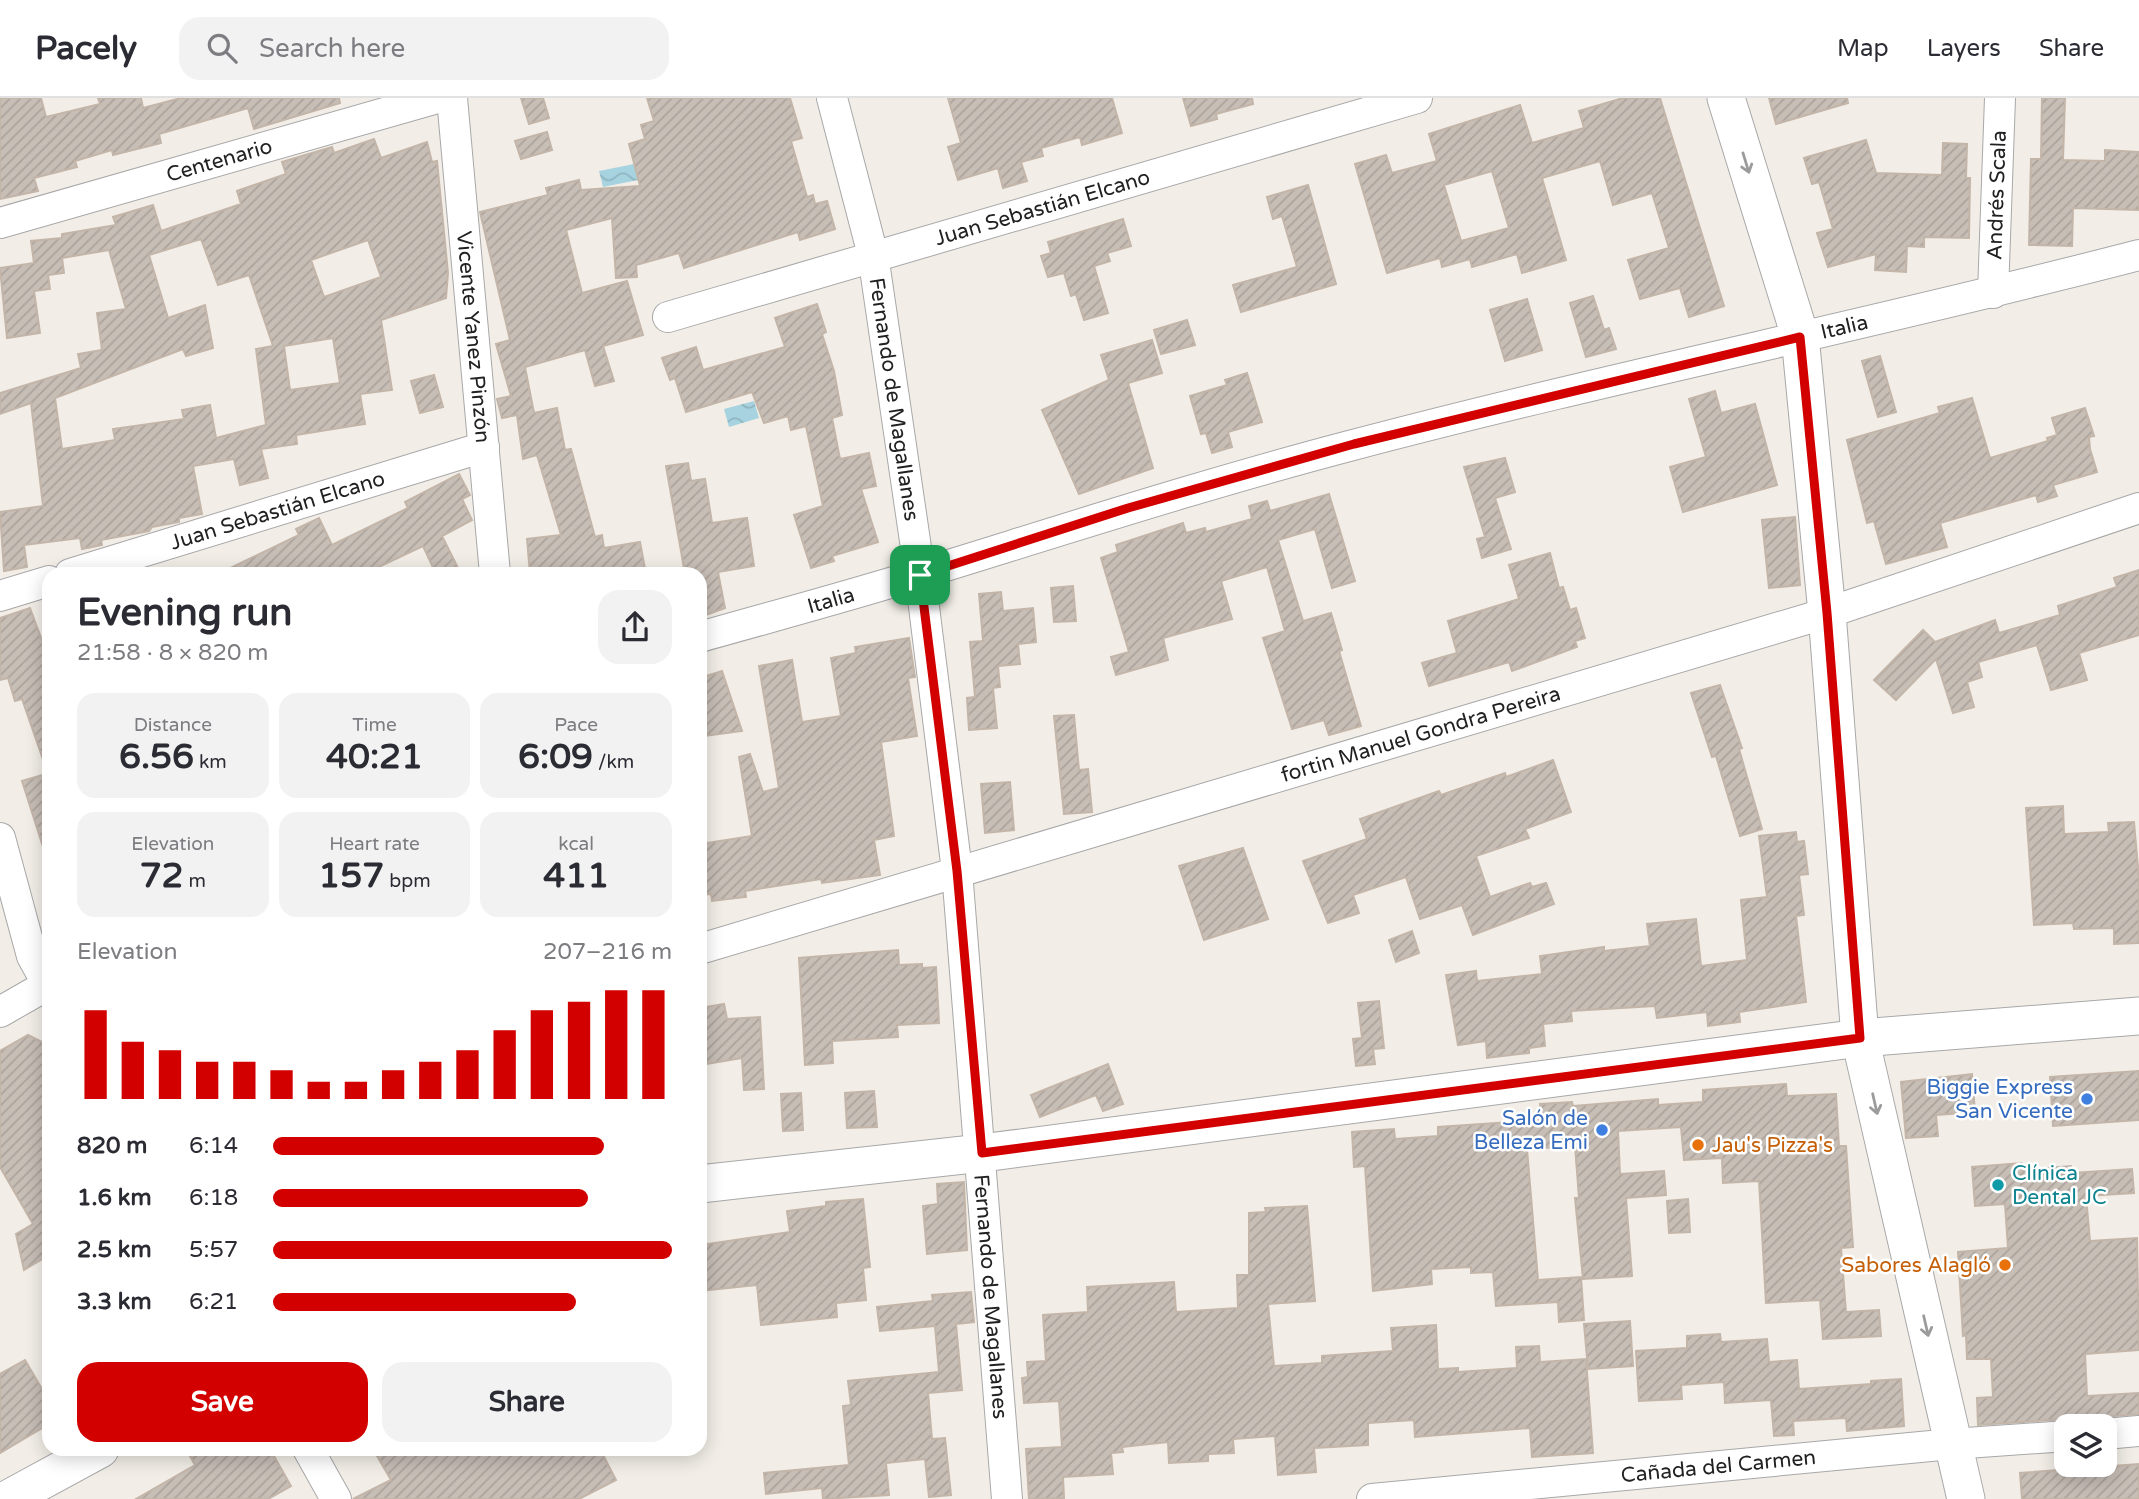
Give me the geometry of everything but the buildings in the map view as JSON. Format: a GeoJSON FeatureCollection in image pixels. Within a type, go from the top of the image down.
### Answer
{"type":"FeatureCollection","features":[{"type":"Feature","properties":{"kind":"street","name":"Centenario"},"geometry":{"type":"LineString","coordinates":[[0,223],[437,98]]}},
{"type":"Feature","properties":{"kind":"street","name":"Vicente Yanez Pinzón"},"geometry":{"type":"LineString","coordinates":[[452,98],[494,567]]}},
{"type":"Feature","properties":{"kind":"street","name":"Fernando de Magallanes"},"geometry":{"type":"LineString","coordinates":[[832,98],[873,255],[920,575],[957,871],[982,1153],[1007,1499]]}},
{"type":"Feature","properties":{"kind":"street","name":"Juan Sebastián Elcano"},"geometry":{"type":"LineString","coordinates":[[668,317],[1417,98]]}},
{"type":"Feature","properties":{"kind":"street"},"geometry":{"type":"LineString","coordinates":[[1726,98],[1800,337],[1827,613],[1860,1038],[1966,1499]]}},
{"type":"Feature","properties":{"kind":"street","name":"Andrés Scala"},"geometry":{"type":"LineString","coordinates":[[1993,293],[2000,98]]}},
{"type":"Feature","properties":{"kind":"street","name":"Italia"},"geometry":{"type":"LineString","coordinates":[[707,635],[920,575],[1128,508],[1354,444],[1993,293],[2139,255]]}},
{"type":"Feature","properties":{"kind":"street","name":"Juan Sebastián Elcano"},"geometry":{"type":"LineString","coordinates":[[93,567],[484,447]]}},
{"type":"Feature","properties":{"kind":"street","name":"fortin Manuel Gondra Pereira"},"geometry":{"type":"LineString","coordinates":[[707,946],[1827,613],[2139,508]]}},
{"type":"Feature","properties":{"kind":"street"},"geometry":{"type":"LineString","coordinates":[[0,596],[42,582]]}},
{"type":"Feature","properties":{"kind":"street"},"geometry":{"type":"LineString","coordinates":[[0,838],[32,956],[42,974]]}},
{"type":"Feature","properties":{"kind":"street"},"geometry":{"type":"LineString","coordinates":[[0,1012],[42,988]]}},
{"type":"Feature","properties":{"kind":"street"},"geometry":{"type":"LineString","coordinates":[[707,1183],[982,1153],[1860,1038],[2139,1016]]}},
{"type":"Feature","properties":{"kind":"street"},"geometry":{"type":"LineString","coordinates":[[2117,1433],[2139,1432]]}},
{"type":"Feature","properties":{"kind":"street","name":"Cañada del Carmen"},"geometry":{"type":"LineString","coordinates":[[1372,1499],[1952,1444],[2054,1437]]}},
{"type":"Feature","properties":{"kind":"street"},"geometry":{"type":"LineString","coordinates":[[9,1499],[87,1456]]}},
{"type":"Feature","properties":{"kind":"street"},"geometry":{"type":"LineString","coordinates":[[312,1456],[336,1499]]}},
{"type":"Feature","properties":{"kind":"water"},"geometry":{"type":"Polygon","coordinates":[[[634,164],[638,180],[603,187],[599,171],[634,164]]]}},
{"type":"Feature","properties":{"kind":"water"},"geometry":{"type":"Polygon","coordinates":[[[754,401],[759,418],[729,427],[724,409],[754,401]]]}},
{"type":"Feature","properties":{"kind":"place","name":"Biggie Express San Vicente"},"geometry":{"type":"Point","coordinates":[2087,1099]}},
{"type":"Feature","properties":{"kind":"place","name":"Salón de Belleza Emi"},"geometry":{"type":"Point","coordinates":[1602,1130]}},
{"type":"Feature","properties":{"kind":"place","name":"Jau's Pizza's"},"geometry":{"type":"Point","coordinates":[1698,1145]}},
{"type":"Feature","properties":{"kind":"place","name":"Clínica Dental JC"},"geometry":{"type":"Point","coordinates":[1998,1185]}},
{"type":"Feature","properties":{"kind":"place","name":"Sabores Alagló"},"geometry":{"type":"Point","coordinates":[2005,1265]}},
{"type":"Feature","properties":{"kind":"route"},"geometry":{"type":"LineString","coordinates":[[1800,337],[1827,613],[1860,1038],[982,1153],[957,871],[920,575],[1128,508],[1354,444],[1800,337]]}}]}
